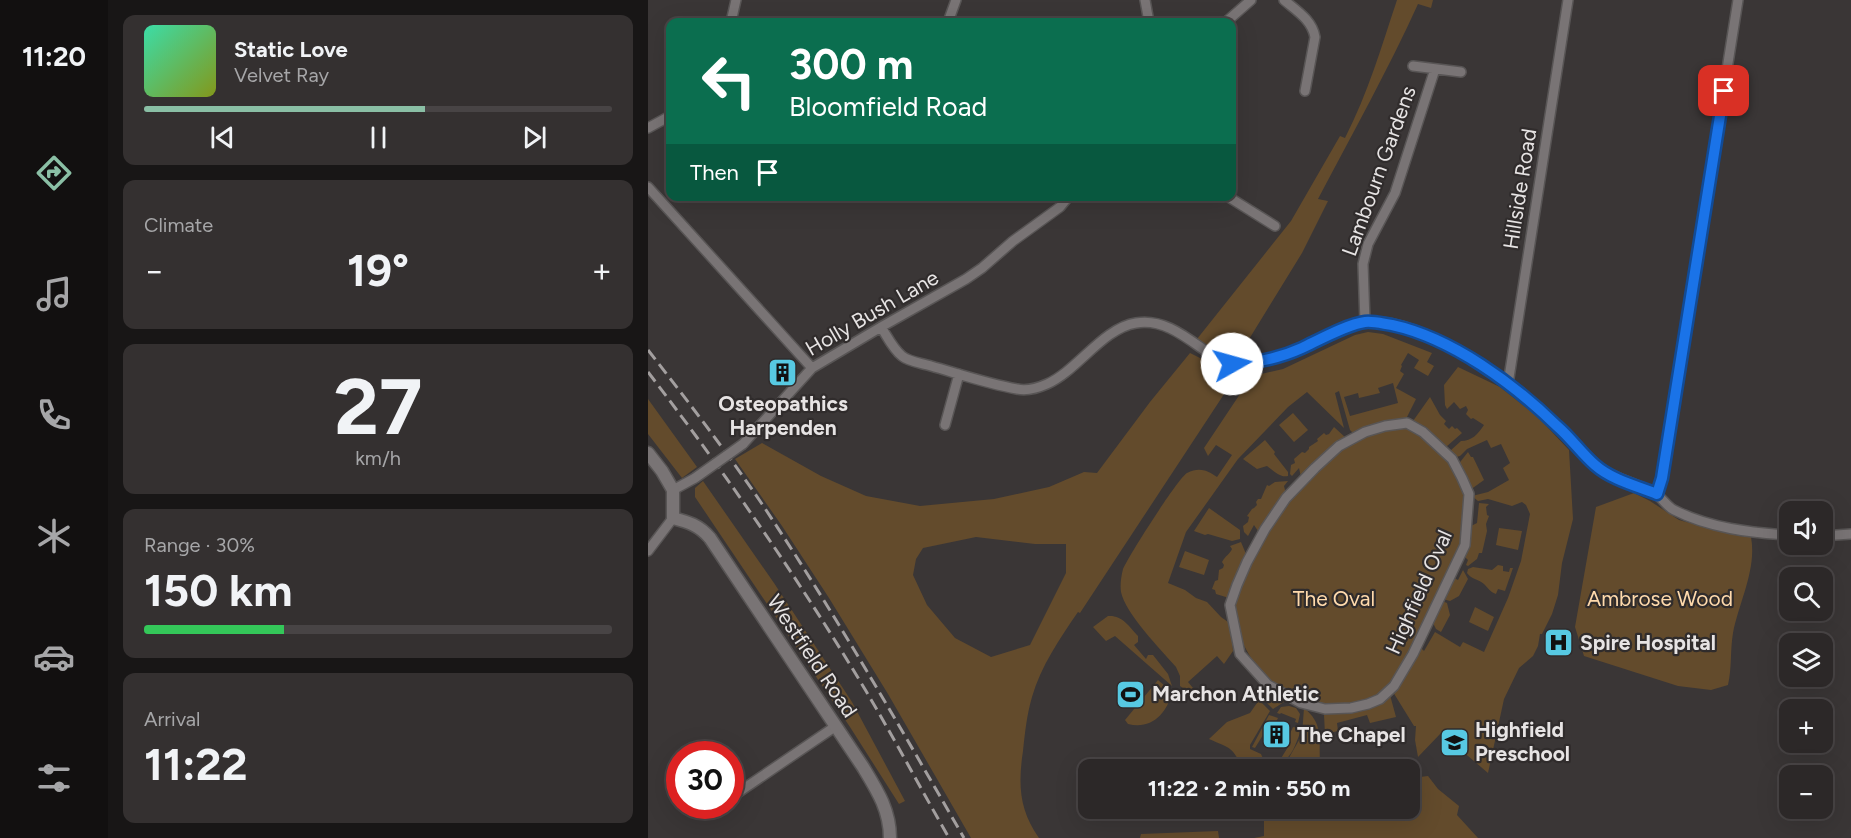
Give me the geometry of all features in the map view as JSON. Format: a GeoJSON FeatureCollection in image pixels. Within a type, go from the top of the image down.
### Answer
{"type":"FeatureCollection","features":[{"type":"Feature","properties":{"kind":"street"},"geometry":{"type":"LineString","coordinates":[[732,18],[736,0]]}},
{"type":"Feature","properties":{"kind":"street"},"geometry":{"type":"LineString","coordinates":[[949,18],[956,0]]}},
{"type":"Feature","properties":{"kind":"street"},"geometry":{"type":"LineString","coordinates":[[1145,0],[1148,18]]}},
{"type":"Feature","properties":{"kind":"street"},"geometry":{"type":"LineString","coordinates":[[1231,18],[1251,0]]}},
{"type":"Feature","properties":{"kind":"street"},"geometry":{"type":"LineString","coordinates":[[1284,0],[1310,22],[1314,30],[1315,37],[1305,91]]}},
{"type":"Feature","properties":{"kind":"street","name":"Hillside Road"},"geometry":{"type":"LineString","coordinates":[[1509,384],[1568,0]]}},
{"type":"Feature","properties":{"kind":"street"},"geometry":{"type":"LineString","coordinates":[[1657,494],[1668,443],[1738,0]]}},
{"type":"Feature","properties":{"kind":"street","name":"Lambourn Gardens"},"geometry":{"type":"LineString","coordinates":[[1413,66],[1461,72]]}},
{"type":"Feature","properties":{"kind":"street","name":"Lambourn Gardens"},"geometry":{"type":"LineString","coordinates":[[1365,322],[1363,264],[1368,244],[1395,193],[1435,69]]}},
{"type":"Feature","properties":{"kind":"street"},"geometry":{"type":"LineString","coordinates":[[648,128],[666,118]]}},
{"type":"Feature","properties":{"kind":"street"},"geometry":{"type":"LineString","coordinates":[[648,187],[812,368]]}},
{"type":"Feature","properties":{"kind":"street","name":"Holly Bush Lane"},"geometry":{"type":"LineString","coordinates":[[673,490],[695,478],[743,444],[812,368],[982,268],[1065,201]]}},
{"type":"Feature","properties":{"kind":"street"},"geometry":{"type":"LineString","coordinates":[[1235,201],[1275,226]]}},
{"type":"Feature","properties":{"kind":"street"},"geometry":{"type":"LineString","coordinates":[[881,327],[905,358],[1017,389],[1039,387],[1060,376],[1117,330],[1135,323],[1159,324],[1178,332],[1222,362],[1232,364],[1275,358],[1365,322],[1411,329],[1448,345],[1509,384],[1558,427],[1596,466],[1617,478],[1657,494],[1672,509],[1711,524],[1748,532],[1779,534]]}},
{"type":"Feature","properties":{"kind":"street"},"geometry":{"type":"LineString","coordinates":[[945,425],[959,374]]}},
{"type":"Feature","properties":{"kind":"street","name":"Highfield Oval"},"geometry":{"type":"LineString","coordinates":[[1407,423],[1423,432],[1452,459],[1469,494],[1468,520],[1465,545],[1413,654],[1394,686],[1389,690],[1380,699],[1350,708],[1331,709],[1301,703],[1268,685],[1240,654],[1230,605],[1247,562],[1265,529],[1286,498],[1315,468],[1339,446],[1366,432],[1407,423]]}},
{"type":"Feature","properties":{"kind":"street"},"geometry":{"type":"LineString","coordinates":[[648,453],[673,490],[673,518],[648,551]]}},
{"type":"Feature","properties":{"kind":"street","name":"Westfield Road"},"geometry":{"type":"LineString","coordinates":[[673,518],[700,527],[710,538],[880,795],[888,815],[890,838]]}},
{"type":"Feature","properties":{"kind":"street"},"geometry":{"type":"LineString","coordinates":[[1833,535],[1851,534]]}},
{"type":"Feature","properties":{"kind":"street"},"geometry":{"type":"LineString","coordinates":[[744,788],[836,726]]}},
{"type":"Feature","properties":{"kind":"green space"},"geometry":{"type":"Polygon","coordinates":[[[1397,0],[1433,0],[1431,8],[1418,4],[1318,199],[1328,201],[1302,253],[1235,362],[1197,339],[1291,221],[1340,136],[1345,138],[1380,53],[1397,0]]]}},
{"type":"Feature","properties":{"kind":"green space"},"geometry":{"type":"Polygon","coordinates":[[[1368,332],[1383,334],[1432,353],[1427,362],[1434,366],[1428,376],[1414,368],[1419,360],[1408,353],[1401,365],[1400,371],[1404,374],[1396,388],[1416,399],[1406,419],[1354,434],[1350,430],[1339,391],[1335,393],[1344,428],[1307,392],[1288,407],[1238,459],[1186,532],[1168,583],[1207,602],[1228,622],[1231,628],[1233,651],[1224,664],[1217,656],[1188,682],[1193,688],[1187,691],[1180,686],[1180,676],[1176,667],[1144,631],[1124,601],[1121,592],[1123,569],[1182,478],[1191,471],[1199,470],[1217,477],[1232,455],[1216,445],[1208,456],[1204,448],[1246,385],[1248,377],[1283,369],[1355,335],[1368,332]],[[1393,383],[1378,388],[1380,393],[1359,398],[1358,393],[1344,397],[1350,416],[1398,403],[1393,383]]]}},
{"type":"Feature","properties":{"kind":"green space"},"geometry":{"type":"Polygon","coordinates":[[[1190,353],[1236,376],[1080,613],[1078,612],[1064,632],[1040,674],[1025,730],[1021,775],[1024,807],[1032,828],[1039,838],[971,838],[888,694],[829,598],[735,459],[762,443],[821,476],[866,496],[920,506],[994,499],[1049,487],[1084,472],[1097,473],[1190,353]],[[976,537],[923,548],[916,559],[913,575],[927,605],[955,638],[991,657],[1030,645],[1066,573],[1066,544],[1035,544],[976,537]]]}},
{"type":"Feature","properties":{"kind":"green space"},"geometry":{"type":"Polygon","coordinates":[[[1458,367],[1500,387],[1537,416],[1569,450],[1573,519],[1562,563],[1558,595],[1552,614],[1540,634],[1533,656],[1519,668],[1504,699],[1488,773],[1441,733],[1418,757],[1415,740],[1416,726],[1393,692],[1420,647],[1424,651],[1435,632],[1460,647],[1463,642],[1484,652],[1508,598],[1521,561],[1530,514],[1526,505],[1522,502],[1512,506],[1488,499],[1478,501],[1472,496],[1488,492],[1509,480],[1503,468],[1510,463],[1501,444],[1491,448],[1487,440],[1456,457],[1450,451],[1461,441],[1474,436],[1484,425],[1466,414],[1468,410],[1466,406],[1460,409],[1454,402],[1447,409],[1445,405],[1444,385],[1458,367]]]}},
{"type":"Feature","properties":{"kind":"green space"},"geometry":{"type":"Polygon","coordinates":[[[1430,397],[1446,421],[1444,424],[1449,429],[1452,426],[1457,428],[1462,433],[1446,447],[1426,427],[1413,421],[1430,397]]]}},
{"type":"Feature","properties":{"kind":"green space"},"geometry":{"type":"Polygon","coordinates":[[[648,399],[697,467],[682,478],[648,434],[648,399]]]}},
{"type":"Feature","properties":{"kind":"green space"},"geometry":{"type":"Polygon","coordinates":[[[1293,413],[1308,430],[1294,442],[1279,425],[1293,413]]]}},
{"type":"Feature","properties":{"kind":"green space"},"geometry":{"type":"Polygon","coordinates":[[[1334,427],[1346,438],[1301,477],[1299,468],[1292,476],[1290,474],[1291,465],[1295,463],[1294,459],[1302,452],[1305,453],[1324,433],[1329,434],[1334,427]]]}},
{"type":"Feature","properties":{"kind":"green space","name":"The Oval"},"geometry":{"type":"Polygon","coordinates":[[[1389,427],[1404,427],[1421,437],[1441,454],[1454,470],[1464,489],[1463,529],[1453,563],[1404,663],[1386,689],[1379,695],[1349,706],[1314,702],[1297,696],[1267,678],[1257,667],[1244,645],[1235,613],[1240,585],[1259,546],[1286,504],[1321,467],[1360,438],[1389,427]]]}},
{"type":"Feature","properties":{"kind":"green space"},"geometry":{"type":"Polygon","coordinates":[[[1265,440],[1288,472],[1288,476],[1280,475],[1267,466],[1257,469],[1243,459],[1265,440]]]}},
{"type":"Feature","properties":{"kind":"green space"},"geometry":{"type":"Polygon","coordinates":[[[1468,452],[1473,457],[1484,480],[1470,490],[1457,466],[1468,452]]]}},
{"type":"Feature","properties":{"kind":"green space"},"geometry":{"type":"Polygon","coordinates":[[[703,481],[774,583],[852,702],[905,801],[899,804],[850,727],[695,497],[695,488],[703,481]]]}},
{"type":"Feature","properties":{"kind":"green space"},"geometry":{"type":"Polygon","coordinates":[[[1288,481],[1284,486],[1286,494],[1273,508],[1258,531],[1254,525],[1248,536],[1243,526],[1248,522],[1249,517],[1247,516],[1257,505],[1258,499],[1261,499],[1267,485],[1288,481]]]}},
{"type":"Feature","properties":{"kind":"green space","name":"Ambrose Wood"},"geometry":{"type":"Polygon","coordinates":[[[1634,493],[1679,520],[1751,537],[1752,561],[1733,633],[1728,685],[1711,690],[1678,686],[1584,656],[1575,627],[1596,507],[1634,493]]]}},
{"type":"Feature","properties":{"kind":"green space"},"geometry":{"type":"Polygon","coordinates":[[[1479,503],[1489,504],[1486,507],[1489,516],[1486,524],[1487,531],[1482,553],[1479,553],[1477,559],[1468,566],[1466,565],[1468,560],[1463,555],[1471,526],[1477,523],[1479,503]]]}},
{"type":"Feature","properties":{"kind":"green space"},"geometry":{"type":"Polygon","coordinates":[[[1209,508],[1240,530],[1240,539],[1232,541],[1194,531],[1209,508]]]}},
{"type":"Feature","properties":{"kind":"green space"},"geometry":{"type":"Polygon","coordinates":[[[1499,528],[1522,531],[1518,550],[1496,545],[1499,528]]]}},
{"type":"Feature","properties":{"kind":"green space"},"geometry":{"type":"Polygon","coordinates":[[[1241,542],[1246,554],[1229,598],[1216,594],[1212,589],[1215,581],[1218,580],[1219,570],[1223,568],[1222,562],[1232,549],[1230,546],[1241,542]]]}},
{"type":"Feature","properties":{"kind":"green space"},"geometry":{"type":"Polygon","coordinates":[[[1185,551],[1209,560],[1204,575],[1179,567],[1185,551]]]}},
{"type":"Feature","properties":{"kind":"green space"},"geometry":{"type":"Polygon","coordinates":[[[1498,565],[1503,566],[1503,571],[1509,572],[1510,568],[1513,568],[1505,591],[1498,589],[1496,594],[1467,573],[1468,569],[1473,567],[1492,570],[1498,565]]]}},
{"type":"Feature","properties":{"kind":"green space"},"geometry":{"type":"Polygon","coordinates":[[[1463,570],[1468,579],[1459,596],[1450,601],[1443,599],[1454,578],[1458,580],[1463,570]]]}},
{"type":"Feature","properties":{"kind":"green space"},"geometry":{"type":"Polygon","coordinates":[[[1442,601],[1447,603],[1450,615],[1441,632],[1436,629],[1432,621],[1442,601]]]}},
{"type":"Feature","properties":{"kind":"green space"},"geometry":{"type":"Polygon","coordinates":[[[1475,607],[1494,617],[1488,631],[1469,622],[1475,607]]]}},
{"type":"Feature","properties":{"kind":"green space"},"geometry":{"type":"Polygon","coordinates":[[[1108,616],[1121,619],[1138,636],[1138,642],[1134,645],[1146,659],[1148,655],[1153,655],[1168,674],[1172,686],[1115,636],[1106,641],[1093,627],[1108,616]]]}},
{"type":"Feature","properties":{"kind":"green space"},"geometry":{"type":"Polygon","coordinates":[[[1158,680],[1172,692],[1162,713],[1144,725],[1128,724],[1125,720],[1158,680]]]}},
{"type":"Feature","properties":{"kind":"green space"},"geometry":{"type":"Polygon","coordinates":[[[1269,691],[1287,700],[1273,709],[1262,698],[1269,691]]]}},
{"type":"Feature","properties":{"kind":"green space"},"geometry":{"type":"Polygon","coordinates":[[[1390,695],[1396,717],[1370,723],[1367,715],[1337,723],[1338,731],[1325,734],[1324,715],[1327,713],[1361,710],[1390,695]]]}},
{"type":"Feature","properties":{"kind":"green space"},"geometry":{"type":"Polygon","coordinates":[[[1259,700],[1270,711],[1250,745],[1250,749],[1261,754],[1263,759],[1238,759],[1230,749],[1209,739],[1227,722],[1250,713],[1259,700]]]}},
{"type":"Feature","properties":{"kind":"green space"},"geometry":{"type":"Polygon","coordinates":[[[1281,707],[1296,708],[1300,714],[1298,723],[1295,722],[1296,719],[1277,713],[1281,707]]]}},
{"type":"Feature","properties":{"kind":"green space"},"geometry":{"type":"Polygon","coordinates":[[[1304,708],[1314,719],[1320,738],[1320,759],[1288,759],[1302,735],[1304,708]]]}},
{"type":"Feature","properties":{"kind":"green space"},"geometry":{"type":"Polygon","coordinates":[[[1269,715],[1278,718],[1271,732],[1266,730],[1255,748],[1252,747],[1269,715]]]}},
{"type":"Feature","properties":{"kind":"green space"},"geometry":{"type":"Polygon","coordinates":[[[1293,727],[1299,728],[1300,733],[1291,753],[1286,759],[1281,759],[1291,742],[1287,740],[1293,727]]]}},
{"type":"Feature","properties":{"kind":"green space"},"geometry":{"type":"Polygon","coordinates":[[[1428,776],[1438,789],[1459,806],[1457,815],[1478,838],[1254,838],[1264,836],[1264,819],[1420,819],[1420,795],[1422,795],[1420,777],[1428,776]]]}},
{"type":"Feature","properties":{"kind":"green space"},"geometry":{"type":"Polygon","coordinates":[[[1218,831],[1219,838],[1140,838],[1141,834],[1218,831]]]}},
{"type":"Feature","properties":{"kind":"railway"},"geometry":{"type":"LineString","coordinates":[[648,350],[734,465],[789,545],[866,669],[964,838]]}},
{"type":"Feature","properties":{"kind":"railway"},"geometry":{"type":"LineString","coordinates":[[648,372],[706,449],[815,609],[866,691],[949,838]]}},
{"type":"Feature","properties":{"kind":"place","name":"Osteopathics Harpenden"},"geometry":{"type":"Point","coordinates":[783,373]}},
{"type":"Feature","properties":{"kind":"place","name":"Spire Hospital"},"geometry":{"type":"Point","coordinates":[1559,643]}},
{"type":"Feature","properties":{"kind":"place","name":"Marchon Athletic"},"geometry":{"type":"Point","coordinates":[1131,694]}},
{"type":"Feature","properties":{"kind":"place","name":"The Chapel"},"geometry":{"type":"Point","coordinates":[1276,735]}},
{"type":"Feature","properties":{"kind":"place","name":"Highfield Preschool"},"geometry":{"type":"Point","coordinates":[1454,742]}},
{"type":"Feature","properties":{"kind":"route"},"geometry":{"type":"LineString","coordinates":[[1232,364],[1275,358],[1365,322],[1411,329],[1448,345],[1509,384],[1558,427],[1596,466],[1617,478],[1657,494],[1662,478],[1724,91]]}}]}
